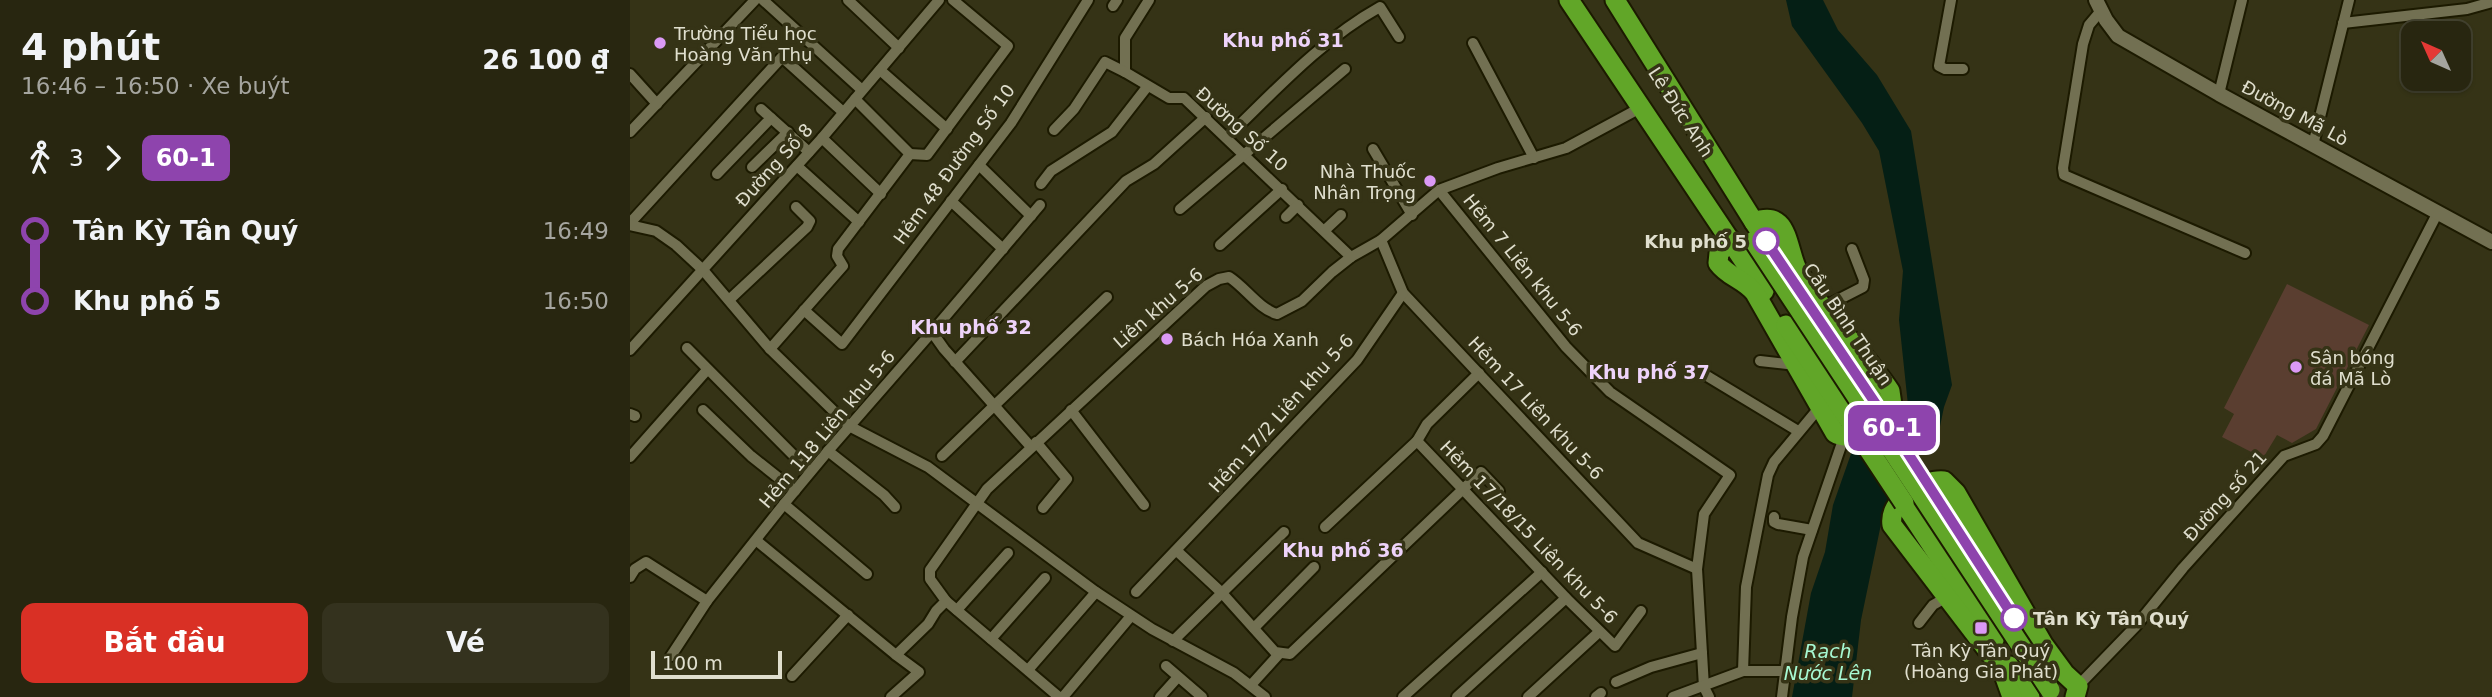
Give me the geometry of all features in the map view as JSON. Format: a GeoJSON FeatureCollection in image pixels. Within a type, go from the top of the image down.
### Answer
{"type":"FeatureCollection","features":[{"type":"Feature","properties":{"kind":"highway","name":"Lê Đức Anh"},"geometry":{"type":"LineString","coordinates":[[1569,0],[1746,238]]}},
{"type":"Feature","properties":{"kind":"highway","name":"Lê Đức Anh"},"geometry":{"type":"LineString","coordinates":[[1581,0],[1646,105]]}},
{"type":"Feature","properties":{"kind":"highway","name":"Lê Đức Anh"},"geometry":{"type":"LineString","coordinates":[[1605,0],[1620,9],[1746,238]]}},
{"type":"Feature","properties":{"kind":"highway"},"geometry":{"type":"LineString","coordinates":[[1768,219],[1779,223],[1797,268],[1824,307],[1887,386],[1892,400],[1890,410],[1883,418],[1856,435],[1844,437],[1835,433],[1755,293],[1747,284],[1726,272],[1718,263],[1719,253],[1746,238],[1768,219]]}},
{"type":"Feature","properties":{"kind":"highway"},"geometry":{"type":"LineString","coordinates":[[1746,238],[1904,503],[2054,695],[2065,674],[2043,644],[1956,493],[1949,484],[1939,481],[1920,486],[1898,503],[1891,518],[1896,532],[2002,669],[2012,697]]}},
{"type":"Feature","properties":{"kind":"highway","name":"Cầu Bình Thuận"},"geometry":{"type":"LineString","coordinates":[[1746,238],[1930,486],[2042,662],[2054,695]]}},
{"type":"Feature","properties":{"kind":"highway","name":"Cầu Bình Thuận"},"geometry":{"type":"LineString","coordinates":[[1746,238],[2054,695]]}},
{"type":"Feature","properties":{"kind":"main road","name":"Đường Mã Lò"},"geometry":{"type":"LineString","coordinates":[[2098,6],[2118,36],[2492,242]]}},
{"type":"Feature","properties":{"kind":"street"},"geometry":{"type":"LineString","coordinates":[[630,132],[755,0]]}},
{"type":"Feature","properties":{"kind":"street"},"geometry":{"type":"LineString","coordinates":[[763,0],[858,95],[910,153],[927,155],[1007,46],[953,0]]}},
{"type":"Feature","properties":{"kind":"street"},"geometry":{"type":"LineString","coordinates":[[848,0],[899,48]]}},
{"type":"Feature","properties":{"kind":"street","name":"Hẻm 48 Đường Số 10"},"geometry":{"type":"LineString","coordinates":[[804,310],[842,344],[1011,123],[1088,0]]}},
{"type":"Feature","properties":{"kind":"street"},"geometry":{"type":"LineString","coordinates":[[1054,130],[1074,109],[1105,62],[1125,72],[1125,38],[1149,0]]}},
{"type":"Feature","properties":{"kind":"street"},"geometry":{"type":"LineString","coordinates":[[1951,0],[1939,66],[1945,69],[1963,69]]}},
{"type":"Feature","properties":{"kind":"street"},"geometry":{"type":"LineString","coordinates":[[2219,94],[2242,0]]}},
{"type":"Feature","properties":{"kind":"street"},"geometry":{"type":"LineString","coordinates":[[2313,145],[2349,0]]}},
{"type":"Feature","properties":{"kind":"street","name":"Đường Số 8"},"geometry":{"type":"LineString","coordinates":[[630,350],[822,138],[899,48],[933,2]]}},
{"type":"Feature","properties":{"kind":"street"},"geometry":{"type":"LineString","coordinates":[[2343,23],[2467,9],[2492,2]]}},
{"type":"Feature","properties":{"kind":"street"},"geometry":{"type":"LineString","coordinates":[[2098,6],[2083,44],[2069,122],[2064,175],[2245,253]]}},
{"type":"Feature","properties":{"kind":"street"},"geometry":{"type":"LineString","coordinates":[[1227,137],[1326,42],[1350,23],[1380,7],[1399,37]]}},
{"type":"Feature","properties":{"kind":"street"},"geometry":{"type":"LineString","coordinates":[[1473,43],[1534,158]]}},
{"type":"Feature","properties":{"kind":"street"},"geometry":{"type":"LineString","coordinates":[[843,112],[782,57],[631,220],[667,237],[703,270],[770,349],[849,426],[917,460],[1131,616],[1251,685],[1265,697]]}},
{"type":"Feature","properties":{"kind":"street"},"geometry":{"type":"LineString","coordinates":[[1180,209],[1345,69]]}},
{"type":"Feature","properties":{"kind":"street"},"geometry":{"type":"LineString","coordinates":[[880,70],[947,129]]}},
{"type":"Feature","properties":{"kind":"street","name":"Đường Số 10"},"geometry":{"type":"LineString","coordinates":[[1125,72],[1169,98],[1184,98],[1351,257]]}},
{"type":"Feature","properties":{"kind":"street"},"geometry":{"type":"LineString","coordinates":[[630,74],[657,104]]}},
{"type":"Feature","properties":{"kind":"street"},"geometry":{"type":"LineString","coordinates":[[1041,184],[1051,171],[1112,132],[1147,87]]}},
{"type":"Feature","properties":{"kind":"street","name":"Liên khu 5-6"},"geometry":{"type":"LineString","coordinates":[[946,601],[930,579],[930,570],[987,489],[1206,286],[1229,277],[1269,312],[1277,314],[1302,301],[1351,257],[1381,240],[1439,190],[1588,138],[1646,105]]}},
{"type":"Feature","properties":{"kind":"street"},"geometry":{"type":"LineString","coordinates":[[761,109],[809,152]]}},
{"type":"Feature","properties":{"kind":"street"},"geometry":{"type":"LineString","coordinates":[[955,362],[1126,181],[1154,164],[1206,117]]}},
{"type":"Feature","properties":{"kind":"street"},"geometry":{"type":"LineString","coordinates":[[717,174],[771,118]]}},
{"type":"Feature","properties":{"kind":"street"},"geometry":{"type":"LineString","coordinates":[[752,167],[788,132]]}},
{"type":"Feature","properties":{"kind":"street"},"geometry":{"type":"LineString","coordinates":[[822,138],[881,194]]}},
{"type":"Feature","properties":{"kind":"street"},"geometry":{"type":"LineString","coordinates":[[1373,149],[1412,215]]}},
{"type":"Feature","properties":{"kind":"street"},"geometry":{"type":"LineString","coordinates":[[770,349],[843,266],[837,256],[838,249],[910,153]]}},
{"type":"Feature","properties":{"kind":"street"},"geometry":{"type":"LineString","coordinates":[[979,165],[1031,216]]}},
{"type":"Feature","properties":{"kind":"street"},"geometry":{"type":"LineString","coordinates":[[797,166],[859,222]]}},
{"type":"Feature","properties":{"kind":"street"},"geometry":{"type":"LineString","coordinates":[[1220,245],[1282,189]]}},
{"type":"Feature","properties":{"kind":"street","name":"Hẻm 7 Liên khu 5-6"},"geometry":{"type":"LineString","coordinates":[[1439,190],[1566,347],[1610,392],[1730,475],[1704,514],[1697,569],[1706,692]]}},
{"type":"Feature","properties":{"kind":"street"},"geometry":{"type":"LineString","coordinates":[[951,201],[1003,249]]}},
{"type":"Feature","properties":{"kind":"street","name":"Hẻm 118 Liên khu 5-6"},"geometry":{"type":"LineString","coordinates":[[671,656],[707,601],[810,472],[1040,205]]}},
{"type":"Feature","properties":{"kind":"street"},"geometry":{"type":"LineString","coordinates":[[1286,217],[1298,205]]}},
{"type":"Feature","properties":{"kind":"street"},"geometry":{"type":"LineString","coordinates":[[729,300],[807,227],[810,221],[796,207]]}},
{"type":"Feature","properties":{"kind":"street","name":"Đường số 21"},"geometry":{"type":"LineString","coordinates":[[2054,695],[2134,627],[2284,456],[2316,444],[2323,436],[2438,212]]}},
{"type":"Feature","properties":{"kind":"street"},"geometry":{"type":"LineString","coordinates":[[1325,230],[1341,215]]}},
{"type":"Feature","properties":{"kind":"street","name":"Hẻm 17 Liên khu 5-6"},"geometry":{"type":"LineString","coordinates":[[1381,240],[1403,293],[1638,543],[1697,569]]}},
{"type":"Feature","properties":{"kind":"street"},"geometry":{"type":"LineString","coordinates":[[1824,307],[1863,287],[1864,280],[1852,249]]}},
{"type":"Feature","properties":{"kind":"street","name":"Hẻm 17/2 Liên khu 5-6"},"geometry":{"type":"LineString","coordinates":[[1136,592],[1357,360],[1403,293]]}},
{"type":"Feature","properties":{"kind":"street"},"geometry":{"type":"LineString","coordinates":[[943,456],[1107,297]]}},
{"type":"Feature","properties":{"kind":"street"},"geometry":{"type":"LineString","coordinates":[[932,332],[994,405],[1067,479],[1042,508]]}},
{"type":"Feature","properties":{"kind":"street"},"geometry":{"type":"LineString","coordinates":[[687,348],[810,472]]}},
{"type":"Feature","properties":{"kind":"street"},"geometry":{"type":"LineString","coordinates":[[1760,361],[1796,365]]}},
{"type":"Feature","properties":{"kind":"street"},"geometry":{"type":"LineString","coordinates":[[630,457],[707,370]]}},
{"type":"Feature","properties":{"kind":"street"},"geometry":{"type":"LineString","coordinates":[[1325,527],[1417,441],[1427,424],[1479,373]]}},
{"type":"Feature","properties":{"kind":"street"},"geometry":{"type":"LineString","coordinates":[[1707,376],[1798,431]]}},
{"type":"Feature","properties":{"kind":"street"},"geometry":{"type":"LineString","coordinates":[[1743,671],[1746,587],[1768,475],[1774,461],[1819,408]]}},
{"type":"Feature","properties":{"kind":"street"},"geometry":{"type":"LineString","coordinates":[[703,410],[751,456],[795,491]]}},
{"type":"Feature","properties":{"kind":"street"},"geometry":{"type":"LineString","coordinates":[[1071,410],[1144,505]]}},
{"type":"Feature","properties":{"kind":"street"},"geometry":{"type":"LineString","coordinates":[[1782,697],[1803,558],[1844,437]]}},
{"type":"Feature","properties":{"kind":"street","name":"Hẻm 17/18/15 Liên khu 5-6"},"geometry":{"type":"LineString","coordinates":[[1417,441],[1615,646],[1642,611]]}},
{"type":"Feature","properties":{"kind":"street"},"geometry":{"type":"LineString","coordinates":[[828,451],[884,495],[895,508]]}},
{"type":"Feature","properties":{"kind":"street"},"geometry":{"type":"LineString","coordinates":[[1251,685],[1480,472],[1499,491]]}},
{"type":"Feature","properties":{"kind":"street"},"geometry":{"type":"LineString","coordinates":[[784,504],[867,574]]}},
{"type":"Feature","properties":{"kind":"street"},"geometry":{"type":"LineString","coordinates":[[1774,517],[1774,523],[1812,530]]}},
{"type":"Feature","properties":{"kind":"street"},"geometry":{"type":"LineString","coordinates":[[1174,641],[1284,532]]}},
{"type":"Feature","properties":{"kind":"street"},"geometry":{"type":"LineString","coordinates":[[757,541],[919,672],[891,697]]}},
{"type":"Feature","properties":{"kind":"street"},"geometry":{"type":"LineString","coordinates":[[1177,551],[1222,593],[1275,652],[1285,654]]}},
{"type":"Feature","properties":{"kind":"street"},"geometry":{"type":"LineString","coordinates":[[957,610],[1008,553]]}},
{"type":"Feature","properties":{"kind":"street"},"geometry":{"type":"LineString","coordinates":[[630,578],[635,569],[646,562],[707,601]]}},
{"type":"Feature","properties":{"kind":"street"},"geometry":{"type":"LineString","coordinates":[[1254,628],[1314,567]]}},
{"type":"Feature","properties":{"kind":"street"},"geometry":{"type":"LineString","coordinates":[[1403,697],[1542,572]]}},
{"type":"Feature","properties":{"kind":"street"},"geometry":{"type":"LineString","coordinates":[[991,639],[1045,578]]}},
{"type":"Feature","properties":{"kind":"street"},"geometry":{"type":"LineString","coordinates":[[1028,670],[1096,592]]}},
{"type":"Feature","properties":{"kind":"street"},"geometry":{"type":"LineString","coordinates":[[1919,623],[1933,605],[1947,597]]}},
{"type":"Feature","properties":{"kind":"street"},"geometry":{"type":"LineString","coordinates":[[1465,695],[1566,598]]}},
{"type":"Feature","properties":{"kind":"street"},"geometry":{"type":"LineString","coordinates":[[896,655],[928,624],[946,601],[1061,697],[1131,616]]}},
{"type":"Feature","properties":{"kind":"street"},"geometry":{"type":"LineString","coordinates":[[792,676],[848,615]]}},
{"type":"Feature","properties":{"kind":"street"},"geometry":{"type":"LineString","coordinates":[[1528,697],[1600,632]]}},
{"type":"Feature","properties":{"kind":"street"},"geometry":{"type":"LineString","coordinates":[[1616,682],[1651,667],[1702,653]]}},
{"type":"Feature","properties":{"kind":"street"},"geometry":{"type":"LineString","coordinates":[[1166,666],[1202,697]]}},
{"type":"Feature","properties":{"kind":"street"},"geometry":{"type":"LineString","coordinates":[[1672,697],[1706,692],[1743,671],[1785,671]]}},
{"type":"Feature","properties":{"kind":"street"},"geometry":{"type":"LineString","coordinates":[[1160,697],[1178,677]]}},
{"type":"Feature","properties":{"kind":"street"},"geometry":{"type":"LineString","coordinates":[[1037,697],[1047,687]]}},
{"type":"Feature","properties":{"kind":"shaded area","name":"Sân bóng đá Mã Lò"},"geometry":{"type":"Polygon","coordinates":[[[2287,284],[2369,325],[2316,429],[2292,443],[2277,435],[2263,458],[2222,437],[2234,414],[2224,408],[2287,284]]]}},
{"type":"Feature","properties":{"kind":"water","name":"Rạch Nước Lên"},"geometry":{"type":"Polygon","coordinates":[[[1786,0],[1823,0],[1838,30],[1877,75],[1911,131],[1952,385],[1937,441],[1917,456],[1885,505],[1861,620],[1852,697],[1792,697],[1811,593],[1825,552],[1833,505],[1852,451],[1892,431],[1901,422],[1908,405],[1899,320],[1903,271],[1879,151],[1792,26],[1786,0]]]}},
{"type":"Feature","properties":{"kind":"bus line","name":"60-1"},"geometry":{"type":"LineString","coordinates":[[1766,241],[1882,413],[2014,618]]}},
{"type":"Feature","properties":{"kind":"place","name":"Trường Tiểu học Hoàng Văn Thụ"},"geometry":{"type":"Point","coordinates":[660,43]}},
{"type":"Feature","properties":{"kind":"place","name":"Nhà Thuốc Nhân Trọng"},"geometry":{"type":"Point","coordinates":[1430,181]}},
{"type":"Feature","properties":{"kind":"place","name":"Khu phố 5"},"geometry":{"type":"Point","coordinates":[1766,241]}},
{"type":"Feature","properties":{"kind":"place","name":"Bách Hóa Xanh"},"geometry":{"type":"Point","coordinates":[1167,339]}},
{"type":"Feature","properties":{"kind":"place","name":"Sân bóng đá Mã Lò"},"geometry":{"type":"Point","coordinates":[2296,367]}},
{"type":"Feature","properties":{"kind":"place","name":"Tân Kỳ Tân Quý"},"geometry":{"type":"Point","coordinates":[2014,618]}},
{"type":"Feature","properties":{"kind":"place","name":"Tân Kỳ Tân Quý (Hoàng Gia Phát)"},"geometry":{"type":"Point","coordinates":[1981,628]}},
{"type":"Feature","properties":{"kind":"district","name":"Khu phố 31"},"geometry":{"type":"Point","coordinates":[1283,40]}},
{"type":"Feature","properties":{"kind":"district","name":"Khu phố 32"},"geometry":{"type":"Point","coordinates":[971,327]}},
{"type":"Feature","properties":{"kind":"district","name":"Khu phố 37"},"geometry":{"type":"Point","coordinates":[1649,372]}},
{"type":"Feature","properties":{"kind":"district","name":"Khu phố 36"},"geometry":{"type":"Point","coordinates":[1343,550]}}]}
